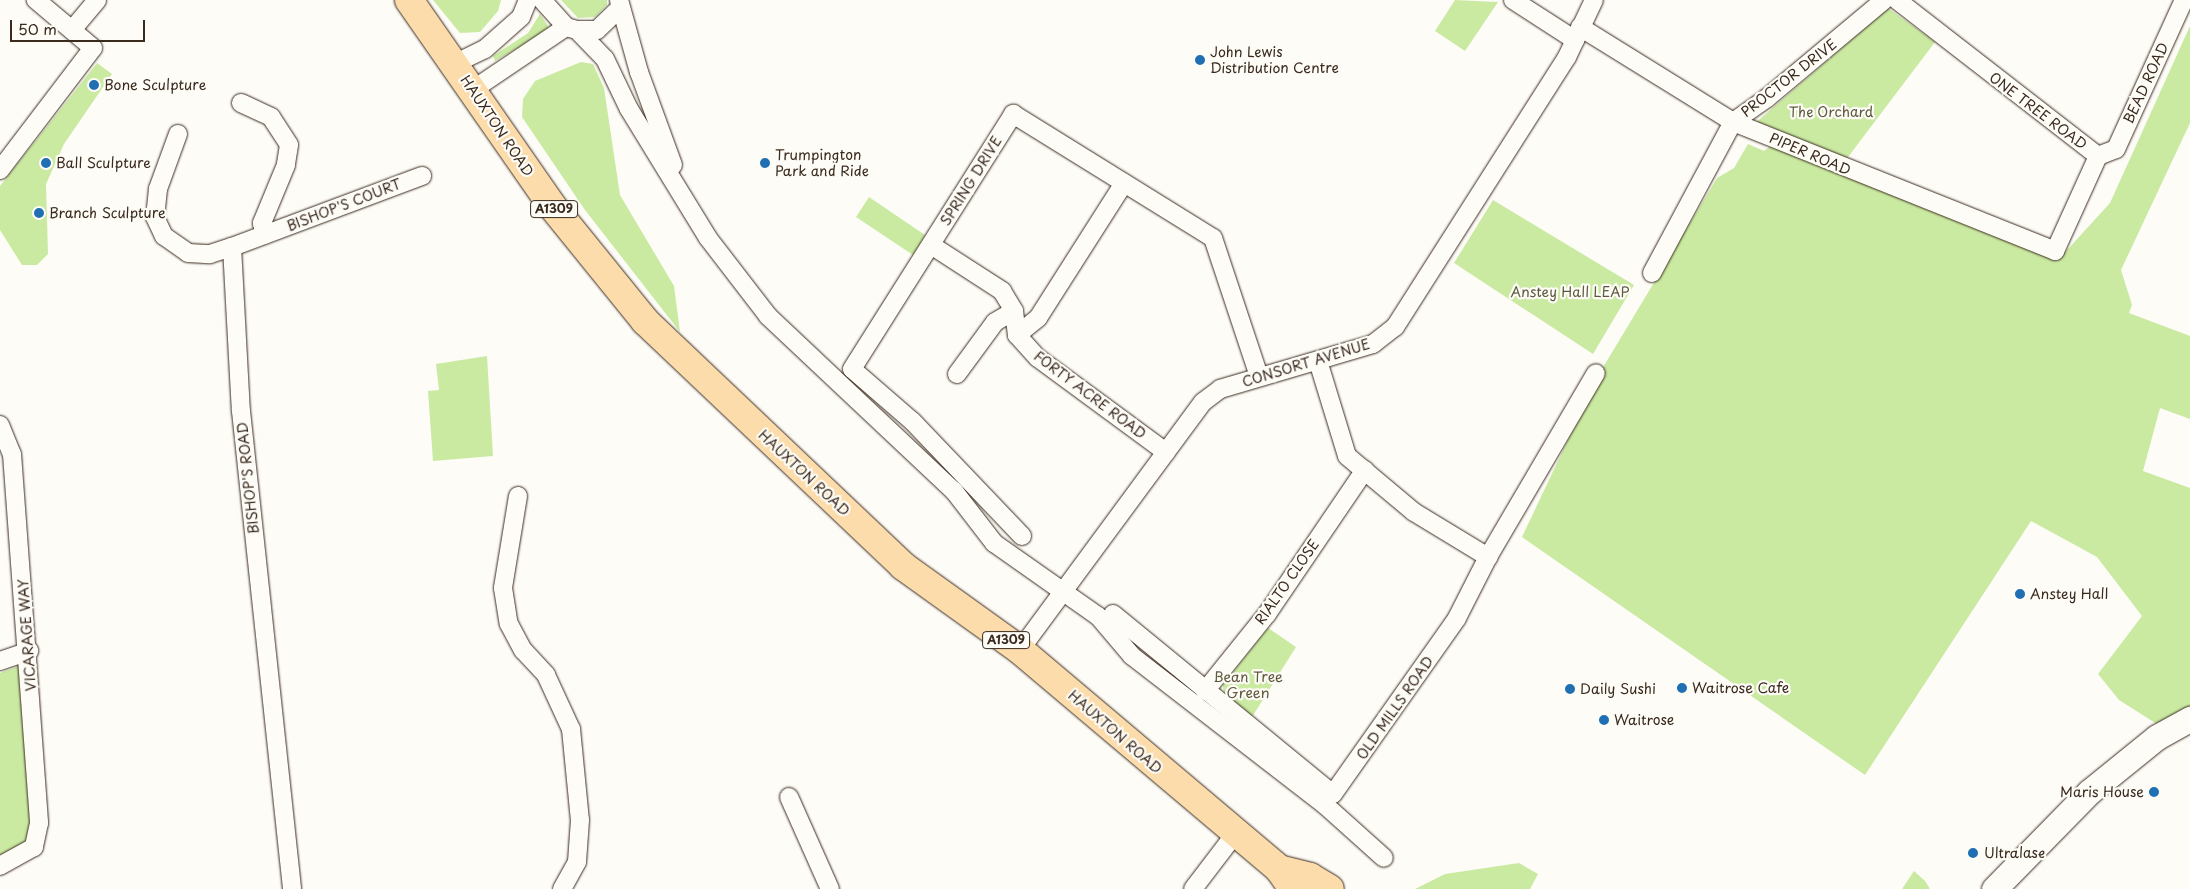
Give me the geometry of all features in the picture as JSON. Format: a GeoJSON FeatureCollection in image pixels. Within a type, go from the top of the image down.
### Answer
{"type":"FeatureCollection","features":[{"type":"Feature","properties":{"kind":"main road","name":"HAUXTON ROAD"},"geometry":{"type":"LineString","coordinates":[[409,0],[474,89],[552,206],[645,321],[736,410],[903,566],[1020,650],[1286,879],[1310,876],[1330,889]]}},
{"type":"Feature","properties":{"kind":"street"},"geometry":{"type":"LineString","coordinates":[[0,170],[93,48],[36,0]]}},
{"type":"Feature","properties":{"kind":"street"},"geometry":{"type":"LineString","coordinates":[[72,30],[97,0]]}},
{"type":"Feature","properties":{"kind":"street"},"geometry":{"type":"LineString","coordinates":[[454,64],[485,49],[521,16],[528,0]]}},
{"type":"Feature","properties":{"kind":"street"},"geometry":{"type":"LineString","coordinates":[[542,0],[605,59],[629,109],[682,190],[708,238],[741,283],[801,350],[954,491],[994,543],[1098,616],[1132,656],[1325,805],[1384,858]]}},
{"type":"Feature","properties":{"kind":"street","name":"PIPER ROAD"},"geometry":{"type":"LineString","coordinates":[[1513,0],[1578,33],[1733,122],[2055,250]]}},
{"type":"Feature","properties":{"kind":"street","name":"CONSORT AVENUE"},"geometry":{"type":"LineString","coordinates":[[1020,650],[1066,593],[1203,402],[1220,389],[1259,376],[1374,344],[1394,327],[1578,33],[1594,0]]}},
{"type":"Feature","properties":{"kind":"street","name":"PROCTOR DRIVE"},"geometry":{"type":"LineString","coordinates":[[1652,273],[1733,122],[1768,98],[1884,0]]}},
{"type":"Feature","properties":{"kind":"street","name":"ONE TREE ROAD"},"geometry":{"type":"LineString","coordinates":[[1898,0],[2098,156],[2055,250]]}},
{"type":"Feature","properties":{"kind":"street","name":"BEAD ROAD"},"geometry":{"type":"LineString","coordinates":[[2098,156],[2116,149],[2184,0]]}},
{"type":"Feature","properties":{"kind":"street"},"geometry":{"type":"LineString","coordinates":[[474,89],[572,29],[597,30],[620,5],[682,190]]}},
{"type":"Feature","properties":{"kind":"street","name":"BISHOP'S COURT"},"geometry":{"type":"LineString","coordinates":[[242,103],[271,117],[289,145],[286,165],[262,223],[265,235]]}},
{"type":"Feature","properties":{"kind":"street","name":"SPRING DRIVE"},"geometry":{"type":"LineString","coordinates":[[1022,536],[912,421],[852,369],[1013,114],[1213,238],[1259,376]]}},
{"type":"Feature","properties":{"kind":"street"},"geometry":{"type":"LineString","coordinates":[[178,134],[158,189],[155,217],[164,236],[188,253],[210,254],[232,247]]}},
{"type":"Feature","properties":{"kind":"street","name":"BISHOP'S COURT"},"geometry":{"type":"LineString","coordinates":[[232,247],[422,176]]}},
{"type":"Feature","properties":{"kind":"street"},"geometry":{"type":"LineString","coordinates":[[1017,335],[1038,318],[1124,183]]}},
{"type":"Feature","properties":{"kind":"street"},"geometry":{"type":"LineString","coordinates":[[931,245],[1002,291],[1014,311],[1017,335]]}},
{"type":"Feature","properties":{"kind":"street","name":"BISHOP'S ROAD"},"geometry":{"type":"LineString","coordinates":[[232,247],[241,411],[292,889]]}},
{"type":"Feature","properties":{"kind":"street"},"geometry":{"type":"LineString","coordinates":[[957,374],[995,322],[1014,311]]}},
{"type":"Feature","properties":{"kind":"street","name":"FORTY ACRE ROAD"},"geometry":{"type":"LineString","coordinates":[[1017,335],[1038,358],[1166,452]]}},
{"type":"Feature","properties":{"kind":"street"},"geometry":{"type":"LineString","coordinates":[[1318,361],[1347,456],[1414,512],[1488,557]]}},
{"type":"Feature","properties":{"kind":"street","name":"OLD MILLS ROAD"},"geometry":{"type":"LineString","coordinates":[[1113,614],[1334,794],[1457,618],[1488,557],[1596,373]]}},
{"type":"Feature","properties":{"kind":"street","name":"VICARAGE WAY"},"geometry":{"type":"LineString","coordinates":[[0,425],[6,456],[29,651],[39,823],[34,847],[0,866]]}},
{"type":"Feature","properties":{"kind":"street","name":"RIALTO CLOSE"},"geometry":{"type":"LineString","coordinates":[[1205,690],[1267,614],[1364,470]]}},
{"type":"Feature","properties":{"kind":"street"},"geometry":{"type":"LineString","coordinates":[[518,496],[503,588],[509,624],[523,650],[546,675],[571,728],[580,828],[577,862],[562,889]]}},
{"type":"Feature","properties":{"kind":"street"},"geometry":{"type":"LineString","coordinates":[[0,661],[29,651]]}},
{"type":"Feature","properties":{"kind":"street"},"geometry":{"type":"LineString","coordinates":[[1994,889],[2089,792],[2157,737],[2190,719]]}},
{"type":"Feature","properties":{"kind":"street"},"geometry":{"type":"LineString","coordinates":[[789,797],[830,889]]}},
{"type":"Feature","properties":{"kind":"street"},"geometry":{"type":"LineString","coordinates":[[1193,889],[1235,834]]}},
{"type":"Feature","properties":{"kind":"green space"},"geometry":{"type":"Polygon","coordinates":[[[433,0],[501,0],[498,11],[480,32],[460,33],[433,0]]]}},
{"type":"Feature","properties":{"kind":"green space"},"geometry":{"type":"Polygon","coordinates":[[[561,0],[607,0],[607,5],[595,17],[578,18],[561,0]]]}},
{"type":"Feature","properties":{"kind":"green space"},"geometry":{"type":"Polygon","coordinates":[[[1455,0],[1498,2],[1465,51],[1435,31],[1455,0]]]}},
{"type":"Feature","properties":{"kind":"green space","name":"The Orchard"},"geometry":{"type":"Polygon","coordinates":[[[1888,8],[1935,42],[1845,161],[1753,125],[1888,8]]]}},
{"type":"Feature","properties":{"kind":"green space"},"geometry":{"type":"Polygon","coordinates":[[[540,14],[550,29],[495,61],[493,56],[528,33],[540,14]]]}},
{"type":"Feature","properties":{"kind":"green space"},"geometry":{"type":"Polygon","coordinates":[[[2190,26],[2190,123],[2121,270],[2132,305],[2129,313],[2190,336],[2190,419],[2160,408],[2143,471],[2190,488],[2190,709],[2160,726],[2119,700],[2098,674],[2142,616],[2097,557],[2031,521],[1865,775],[1522,537],[1599,374],[1717,178],[1734,168],[1748,144],[1764,151],[1772,145],[1893,190],[2057,261],[2110,203],[2190,26]]]}},
{"type":"Feature","properties":{"kind":"green space"},"geometry":{"type":"Polygon","coordinates":[[[581,62],[593,64],[604,88],[620,195],[674,286],[680,332],[585,210],[522,117],[523,99],[535,81],[581,62]]]}},
{"type":"Feature","properties":{"kind":"green space"},"geometry":{"type":"Polygon","coordinates":[[[97,63],[112,74],[64,144],[46,184],[48,254],[37,265],[22,265],[0,230],[0,186],[97,63]]]}},
{"type":"Feature","properties":{"kind":"green space"},"geometry":{"type":"Polygon","coordinates":[[[869,197],[925,235],[913,255],[856,217],[869,197]]]}},
{"type":"Feature","properties":{"kind":"green space","name":"Anstey Hall LEAP"},"geometry":{"type":"Polygon","coordinates":[[[1493,200],[1634,285],[1593,354],[1454,263],[1493,200]]]}},
{"type":"Feature","properties":{"kind":"green space"},"geometry":{"type":"Polygon","coordinates":[[[487,356],[493,456],[433,461],[428,391],[439,390],[436,364],[487,356]]]}},
{"type":"Feature","properties":{"kind":"green space","name":"Bean Tree Green"},"geometry":{"type":"Polygon","coordinates":[[[1268,628],[1296,647],[1252,717],[1224,695],[1223,685],[1268,628]]]}},
{"type":"Feature","properties":{"kind":"green space"},"geometry":{"type":"Polygon","coordinates":[[[19,666],[31,827],[27,843],[0,859],[0,673],[19,666]]]}},
{"type":"Feature","properties":{"kind":"green space"},"geometry":{"type":"Polygon","coordinates":[[[1519,863],[1538,874],[1530,889],[1415,889],[1445,874],[1519,863]]]}},
{"type":"Feature","properties":{"kind":"green space"},"geometry":{"type":"Polygon","coordinates":[[[1914,871],[1925,881],[1930,889],[1902,889],[1914,871]]]}},
{"type":"Feature","properties":{"kind":"place","name":"John Lewis Distribution Centre"},"geometry":{"type":"Point","coordinates":[1200,60]}},
{"type":"Feature","properties":{"kind":"place","name":"Bone Sculpture"},"geometry":{"type":"Point","coordinates":[94,85]}},
{"type":"Feature","properties":{"kind":"place","name":"Ball Sculpture"},"geometry":{"type":"Point","coordinates":[46,163]}},
{"type":"Feature","properties":{"kind":"place","name":"Trumpington Park and Ride"},"geometry":{"type":"Point","coordinates":[765,163]}},
{"type":"Feature","properties":{"kind":"place","name":"Branch Sculpture"},"geometry":{"type":"Point","coordinates":[39,213]}},
{"type":"Feature","properties":{"kind":"place","name":"Anstey Hall"},"geometry":{"type":"Point","coordinates":[2020,594]}},
{"type":"Feature","properties":{"kind":"place","name":"Waitrose Cafe"},"geometry":{"type":"Point","coordinates":[1682,688]}},
{"type":"Feature","properties":{"kind":"place","name":"Daily Sushi"},"geometry":{"type":"Point","coordinates":[1570,689]}},
{"type":"Feature","properties":{"kind":"place","name":"Waitrose"},"geometry":{"type":"Point","coordinates":[1604,720]}},
{"type":"Feature","properties":{"kind":"place","name":"Maris House"},"geometry":{"type":"Point","coordinates":[2154,792]}},
{"type":"Feature","properties":{"kind":"place","name":"Ultralase"},"geometry":{"type":"Point","coordinates":[1973,853]}}]}
